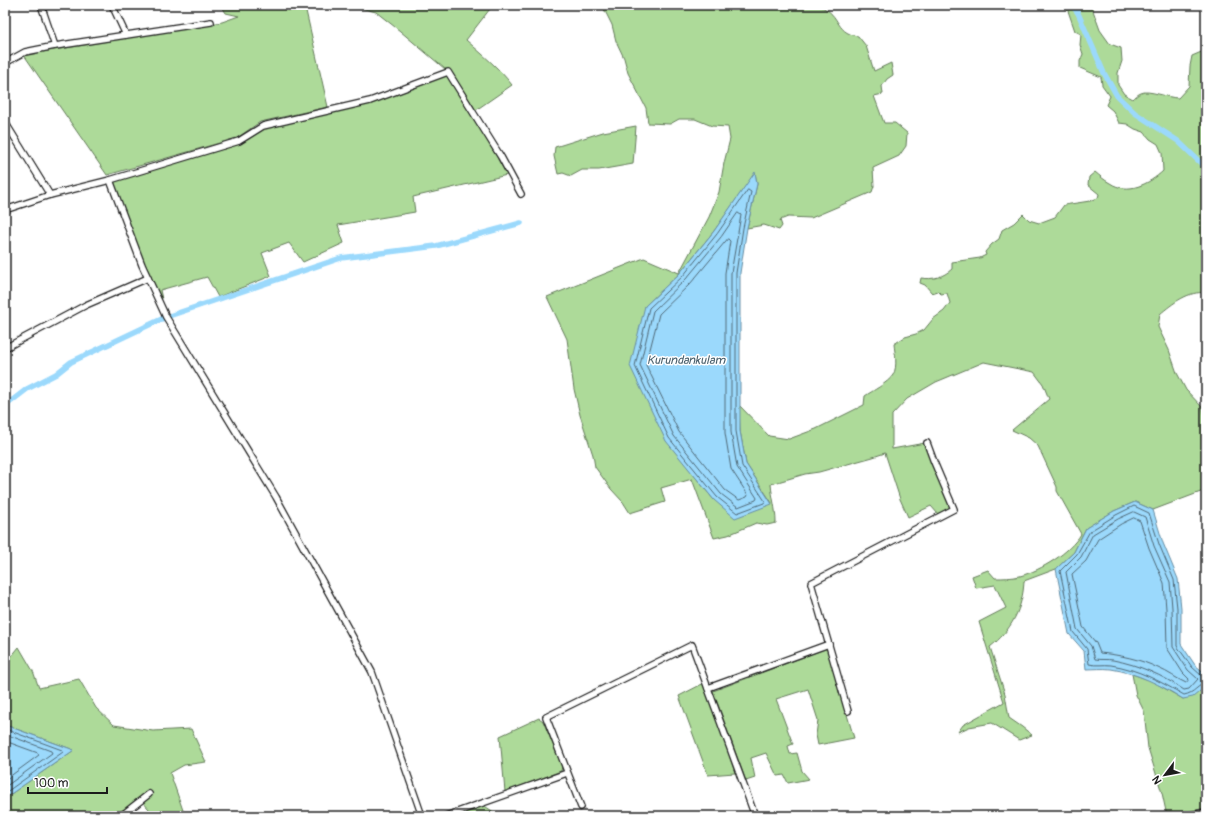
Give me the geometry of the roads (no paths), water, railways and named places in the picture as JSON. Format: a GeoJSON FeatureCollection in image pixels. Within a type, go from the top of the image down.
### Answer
{"type":"FeatureCollection","features":[{"type":"Feature","properties":{"kind":"street"},"geometry":{"type":"LineString","coordinates":[[41,5],[56,46]]}},
{"type":"Feature","properties":{"kind":"street"},"geometry":{"type":"LineString","coordinates":[[112,5],[126,35]]}},
{"type":"Feature","properties":{"kind":"street"},"geometry":{"type":"LineString","coordinates":[[5,63],[25,52],[211,22]]}},
{"type":"Feature","properties":{"kind":"street"},"geometry":{"type":"LineString","coordinates":[[5,210],[50,195],[110,180],[239,142],[263,126],[370,101],[448,72],[501,157],[521,194]]}},
{"type":"Feature","properties":{"kind":"street"},"geometry":{"type":"LineString","coordinates":[[5,122],[50,195]]}},
{"type":"Feature","properties":{"kind":"street"},"geometry":{"type":"LineString","coordinates":[[110,180],[142,266],[166,317],[276,497],[372,672],[422,816]]}},
{"type":"Feature","properties":{"kind":"street"},"geometry":{"type":"LineString","coordinates":[[5,348],[86,305],[148,278]]}},
{"type":"Feature","properties":{"kind":"street"},"geometry":{"type":"LineString","coordinates":[[848,711],[811,583],[954,509],[927,443]]}},
{"type":"Feature","properties":{"kind":"street"},"geometry":{"type":"LineString","coordinates":[[708,688],[829,644]]}},
{"type":"Feature","properties":{"kind":"street"},"geometry":{"type":"LineString","coordinates":[[581,807],[546,717],[692,645],[755,816]]}},
{"type":"Feature","properties":{"kind":"street"},"geometry":{"type":"LineString","coordinates":[[446,816],[567,773]]}},
{"type":"Feature","properties":{"kind":"street"},"geometry":{"type":"LineString","coordinates":[[121,816],[149,794]]}},
{"type":"Feature","properties":{"kind":"street"},"geometry":{"type":"LineString","coordinates":[[1188,816],[1206,812]]}},
{"type":"Feature","properties":{"kind":"water","name":"Kurundankulam"},"geometry":{"type":"Polygon","coordinates":[[[755,172],[757,184],[747,228],[740,273],[740,431],[746,464],[772,504],[735,518],[714,500],[666,441],[630,366],[645,306],[679,274],[714,231],[755,172]]]}},
{"type":"Feature","properties":{"kind":"water"},"geometry":{"type":"Polygon","coordinates":[[[1135,502],[1153,510],[1163,543],[1178,579],[1181,608],[1181,644],[1195,665],[1206,674],[1205,687],[1193,697],[1183,699],[1148,680],[1130,673],[1108,669],[1086,669],[1084,651],[1069,634],[1056,569],[1074,552],[1086,528],[1114,511],[1135,502]]]}},
{"type":"Feature","properties":{"kind":"water"},"geometry":{"type":"Polygon","coordinates":[[[5,725],[74,750],[5,798],[5,725]]]}},
{"type":"Feature","properties":{"kind":"waterway"},"geometry":{"type":"LineString","coordinates":[[1072,5],[1078,13],[1104,73],[1117,96],[1135,113],[1178,141],[1206,168]]}},
{"type":"Feature","properties":{"kind":"waterway"},"geometry":{"type":"LineString","coordinates":[[5,406],[27,389],[56,374],[71,362],[166,317],[341,258],[436,246],[521,223]]}}]}
